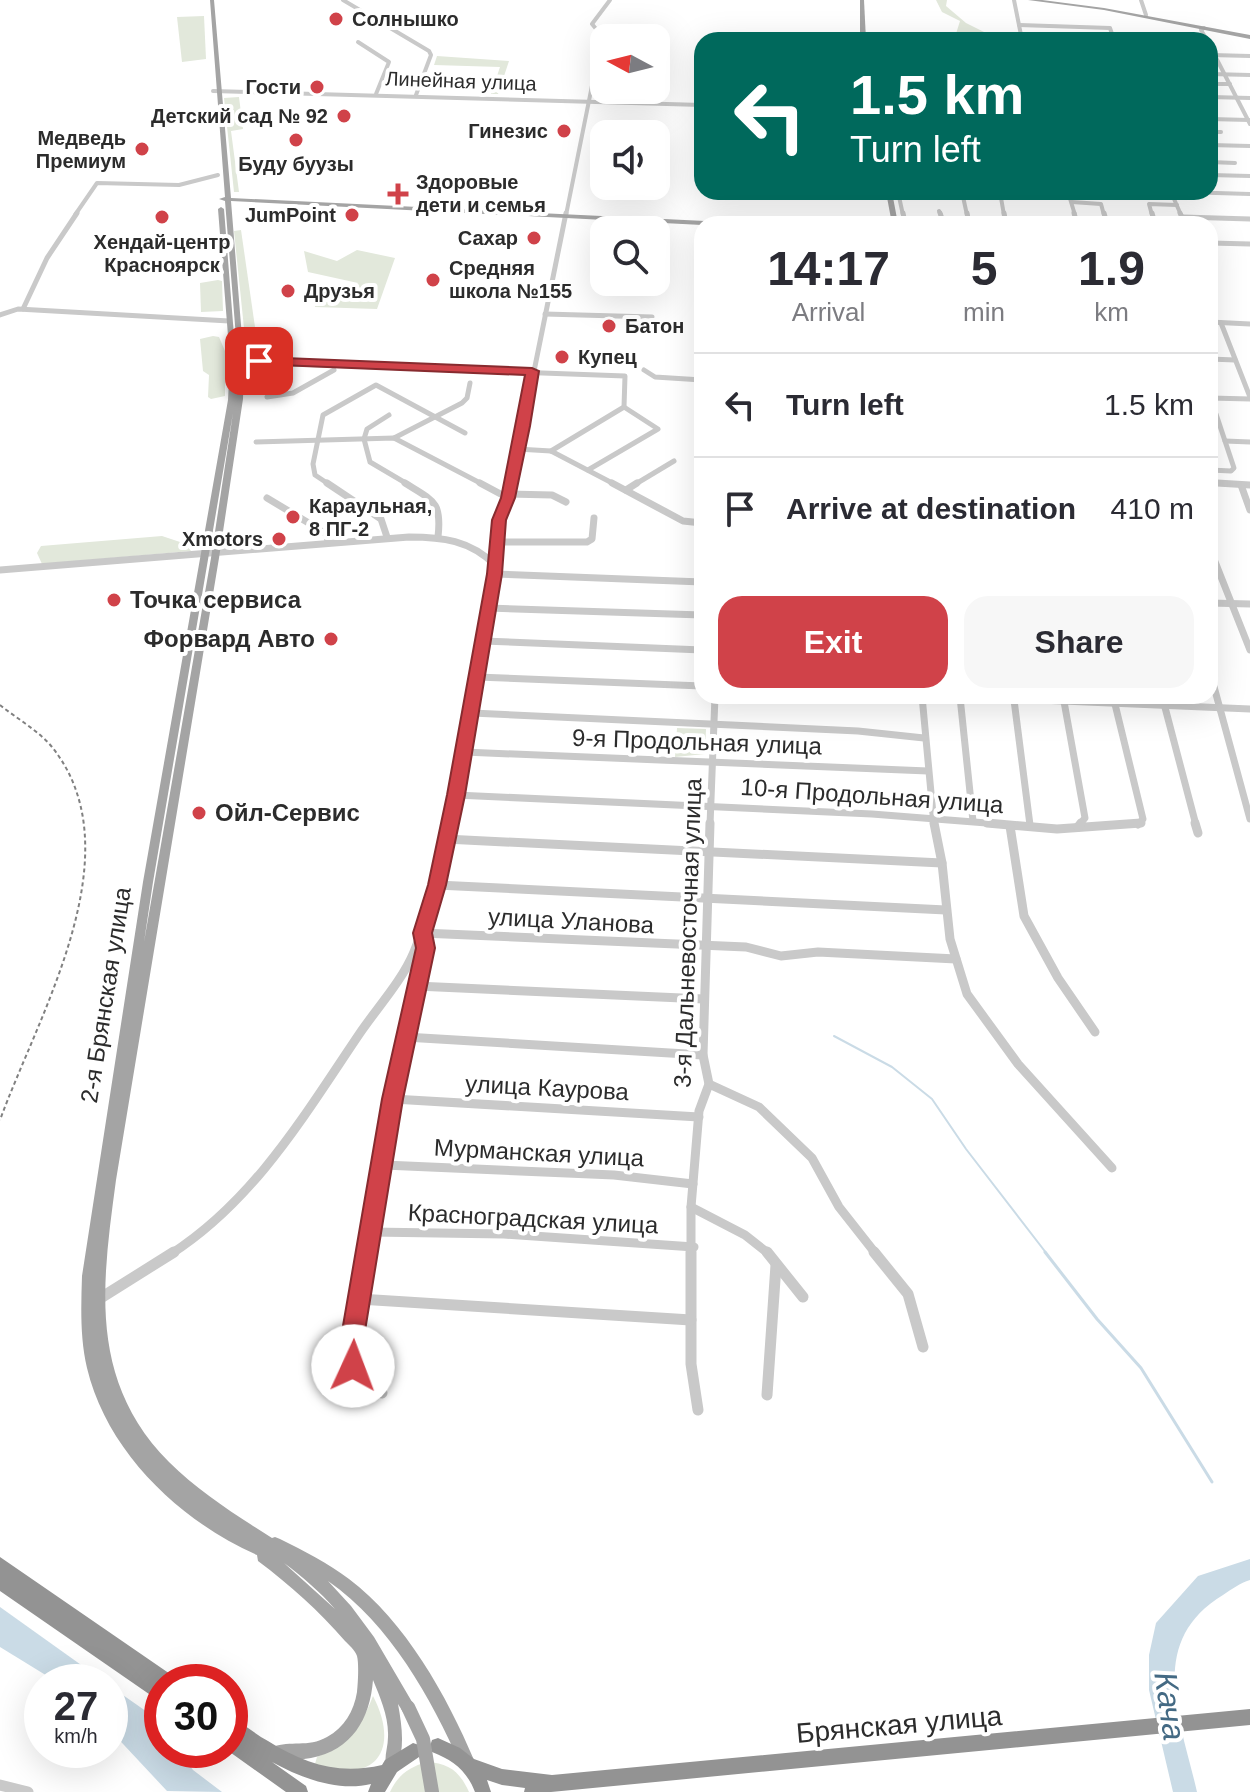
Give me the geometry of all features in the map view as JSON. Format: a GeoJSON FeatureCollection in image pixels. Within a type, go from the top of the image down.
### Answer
{"type":"FeatureCollection","features":[{"type":"Feature","properties":{"kind":"highway"},"geometry":{"type":"LineString","coordinates":[[0,1565],[144,1666]]}},
{"type":"Feature","properties":{"kind":"highway"},"geometry":{"type":"LineString","coordinates":[[0,1582],[144,1682]]}},
{"type":"Feature","properties":{"kind":"highway","name":"Брянская улица"},"geometry":{"type":"LineString","coordinates":[[552,1783],[879,1750],[1017,1740],[1135,1725],[1250,1717]]}},
{"type":"Feature","properties":{"kind":"highway"},"geometry":{"type":"LineString","coordinates":[[248,1738],[300,1769],[330,1778],[354,1780],[388,1769],[413,1751]]}},
{"type":"Feature","properties":{"kind":"highway"},"geometry":{"type":"LineString","coordinates":[[438,1746],[454,1752],[469,1764],[502,1777],[552,1783]]}},
{"type":"Feature","properties":{"kind":"highway"},"geometry":{"type":"LineString","coordinates":[[248,1755],[300,1792]]}},
{"type":"Feature","properties":{"kind":"highway"},"geometry":{"type":"LineString","coordinates":[[469,1764],[483,1792]]}},
{"type":"Feature","properties":{"kind":"highway"},"geometry":{"type":"LineString","coordinates":[[376,1792],[388,1769]]}},
{"type":"Feature","properties":{"kind":"highway"},"geometry":{"type":"LineString","coordinates":[[532,1792],[552,1783]]}},
{"type":"Feature","properties":{"kind":"main road"},"geometry":{"type":"LineString","coordinates":[[210,0],[232,400],[210,553]]}},
{"type":"Feature","properties":{"kind":"main road"},"geometry":{"type":"LineString","coordinates":[[862,0],[863,32]]}},
{"type":"Feature","properties":{"kind":"main road"},"geometry":{"type":"LineString","coordinates":[[1030,0],[1104,9],[1250,36]]}},
{"type":"Feature","properties":{"kind":"main road"},"geometry":{"type":"LineString","coordinates":[[1051,0],[1250,36]]}},
{"type":"Feature","properties":{"kind":"main road"},"geometry":{"type":"LineString","coordinates":[[210,553],[237,414],[241,362],[218,175],[216,91]]}},
{"type":"Feature","properties":{"kind":"main road"},"geometry":{"type":"LineString","coordinates":[[223,199],[694,222]]}},
{"type":"Feature","properties":{"kind":"main road","name":"2-я Брянская улица"},"geometry":{"type":"LineString","coordinates":[[210,553],[103,1242],[99,1329],[117,1398],[138,1436],[162,1467],[192,1494],[255,1541]]}},
{"type":"Feature","properties":{"kind":"main road","name":"2-я Брянская улица"},"geometry":{"type":"LineString","coordinates":[[210,553],[146,897],[89,1264],[87,1306],[90,1349],[102,1394],[135,1452],[168,1488],[289,1561],[321,1584],[364,1634],[408,1707],[423,1739],[432,1792]]}},
{"type":"Feature","properties":{"kind":"main road"},"geometry":{"type":"LineString","coordinates":[[255,1541],[326,1606],[362,1651],[389,1699],[396,1721],[396,1751],[388,1769]]}},
{"type":"Feature","properties":{"kind":"main road"},"geometry":{"type":"LineString","coordinates":[[255,1541],[323,1568],[354,1592],[411,1661],[449,1722],[469,1764]]}},
{"type":"Feature","properties":{"kind":"main road"},"geometry":{"type":"LineString","coordinates":[[266,1751],[296,1754],[312,1750],[331,1743],[350,1729],[362,1711],[367,1694],[362,1651]]}},
{"type":"Feature","properties":{"kind":"street"},"geometry":{"type":"LineString","coordinates":[[343,0],[429,51],[431,55],[416,95]]}},
{"type":"Feature","properties":{"kind":"street"},"geometry":{"type":"LineString","coordinates":[[99,1299],[181,1247],[250,1187],[297,1126],[413,955],[422,933],[437,885],[456,795],[472,713],[499,520],[508,496],[602,36],[592,22],[610,0]]}},
{"type":"Feature","properties":{"kind":"street"},"geometry":{"type":"LineString","coordinates":[[1014,0],[1020,32]]}},
{"type":"Feature","properties":{"kind":"street"},"geometry":{"type":"LineString","coordinates":[[1141,0],[1146,15]]}},
{"type":"Feature","properties":{"kind":"street"},"geometry":{"type":"LineString","coordinates":[[1019,25],[1110,28],[1111,32]]}},
{"type":"Feature","properties":{"kind":"street"},"geometry":{"type":"LineString","coordinates":[[1202,32],[1204,28]]}},
{"type":"Feature","properties":{"kind":"street"},"geometry":{"type":"LineString","coordinates":[[358,42],[389,62],[376,94]]}},
{"type":"Feature","properties":{"kind":"street"},"geometry":{"type":"LineString","coordinates":[[1218,54],[1250,56]]}},
{"type":"Feature","properties":{"kind":"street"},"geometry":{"type":"LineString","coordinates":[[1218,63],[1249,121]]}},
{"type":"Feature","properties":{"kind":"street"},"geometry":{"type":"LineString","coordinates":[[1218,74],[1250,75]]}},
{"type":"Feature","properties":{"kind":"street"},"geometry":{"type":"LineString","coordinates":[[1218,84],[1230,84]]}},
{"type":"Feature","properties":{"kind":"street","name":"Линейная улица"},"geometry":{"type":"LineString","coordinates":[[216,91],[694,105]]}},
{"type":"Feature","properties":{"kind":"street"},"geometry":{"type":"LineString","coordinates":[[1218,97],[1250,98]]}},
{"type":"Feature","properties":{"kind":"street"},"geometry":{"type":"LineString","coordinates":[[1218,119],[1249,121]]}},
{"type":"Feature","properties":{"kind":"street"},"geometry":{"type":"LineString","coordinates":[[1218,145],[1250,146]]}},
{"type":"Feature","properties":{"kind":"street"},"geometry":{"type":"LineString","coordinates":[[1218,162],[1235,163]]}},
{"type":"Feature","properties":{"kind":"street"},"geometry":{"type":"LineString","coordinates":[[23,309],[47,258],[97,183],[179,185],[218,175]]}},
{"type":"Feature","properties":{"kind":"street"},"geometry":{"type":"LineString","coordinates":[[1218,175],[1250,176]]}},
{"type":"Feature","properties":{"kind":"street"},"geometry":{"type":"LineString","coordinates":[[1218,193],[1250,194]]}},
{"type":"Feature","properties":{"kind":"street"},"geometry":{"type":"LineString","coordinates":[[1175,200],[1182,216]]}},
{"type":"Feature","properties":{"kind":"street"},"geometry":{"type":"LineString","coordinates":[[1075,216],[1072,202],[1101,204],[1105,216]]}},
{"type":"Feature","properties":{"kind":"street"},"geometry":{"type":"LineString","coordinates":[[1153,216],[1149,204],[1177,205]]}},
{"type":"Feature","properties":{"kind":"street"},"geometry":{"type":"LineString","coordinates":[[939,211],[941,216]]}},
{"type":"Feature","properties":{"kind":"street"},"geometry":{"type":"LineString","coordinates":[[1218,218],[1250,219]]}},
{"type":"Feature","properties":{"kind":"street"},"geometry":{"type":"LineString","coordinates":[[1218,243],[1250,244]]}},
{"type":"Feature","properties":{"kind":"street"},"geometry":{"type":"LineString","coordinates":[[0,315],[23,309],[229,321]]}},
{"type":"Feature","properties":{"kind":"street"},"geometry":{"type":"LineString","coordinates":[[545,314],[652,317]]}},
{"type":"Feature","properties":{"kind":"street"},"geometry":{"type":"LineString","coordinates":[[1218,323],[1250,324]]}},
{"type":"Feature","properties":{"kind":"street"},"geometry":{"type":"LineString","coordinates":[[1218,398],[1250,398],[1221,323]]}},
{"type":"Feature","properties":{"kind":"street"},"geometry":{"type":"LineString","coordinates":[[1218,359],[1235,360]]}},
{"type":"Feature","properties":{"kind":"street"},"geometry":{"type":"LineString","coordinates":[[241,362],[625,376],[624,407]]}},
{"type":"Feature","properties":{"kind":"street"},"geometry":{"type":"LineString","coordinates":[[267,397],[293,393],[334,370]]}},
{"type":"Feature","properties":{"kind":"street"},"geometry":{"type":"LineString","coordinates":[[644,371],[655,377],[694,379]]}},
{"type":"Feature","properties":{"kind":"street"},"geometry":{"type":"LineString","coordinates":[[256,442],[394,438],[462,403],[467,398],[470,383]]}},
{"type":"Feature","properties":{"kind":"street"},"geometry":{"type":"LineString","coordinates":[[387,537],[381,519],[315,475],[320,420],[326,412],[376,385],[465,433]]}},
{"type":"Feature","properties":{"kind":"street"},"geometry":{"type":"LineString","coordinates":[[588,470],[658,429],[624,407]]}},
{"type":"Feature","properties":{"kind":"street"},"geometry":{"type":"LineString","coordinates":[[551,451],[624,407]]}},
{"type":"Feature","properties":{"kind":"street"},"geometry":{"type":"LineString","coordinates":[[389,415],[371,424],[364,439],[370,462],[437,505],[441,513],[438,537]]}},
{"type":"Feature","properties":{"kind":"street"},"geometry":{"type":"LineString","coordinates":[[1218,420],[1233,470],[1218,470]]}},
{"type":"Feature","properties":{"kind":"street"},"geometry":{"type":"LineString","coordinates":[[394,438],[508,496],[552,495],[566,502]]}},
{"type":"Feature","properties":{"kind":"street"},"geometry":{"type":"LineString","coordinates":[[1225,441],[1250,442]]}},
{"type":"Feature","properties":{"kind":"street"},"geometry":{"type":"LineString","coordinates":[[517,449],[551,451],[683,521],[694,522]]}},
{"type":"Feature","properties":{"kind":"street"},"geometry":{"type":"LineString","coordinates":[[626,490],[674,461]]}},
{"type":"Feature","properties":{"kind":"street"},"geometry":{"type":"LineString","coordinates":[[1218,484],[1250,485]]}},
{"type":"Feature","properties":{"kind":"street"},"geometry":{"type":"LineString","coordinates":[[1241,485],[1250,510]]}},
{"type":"Feature","properties":{"kind":"street"},"geometry":{"type":"LineString","coordinates":[[267,498],[327,534],[328,543]]}},
{"type":"Feature","properties":{"kind":"street"},"geometry":{"type":"LineString","coordinates":[[497,542],[587,542],[592,539],[594,518]]}},
{"type":"Feature","properties":{"kind":"street"},"geometry":{"type":"LineString","coordinates":[[0,570],[387,537],[438,537],[479,549],[494,569],[694,582]]}},
{"type":"Feature","properties":{"kind":"street"},"geometry":{"type":"LineString","coordinates":[[1218,568],[1250,650]]}},
{"type":"Feature","properties":{"kind":"street"},"geometry":{"type":"LineString","coordinates":[[1218,603],[1250,604]]}},
{"type":"Feature","properties":{"kind":"street"},"geometry":{"type":"LineString","coordinates":[[488,608],[694,615]]}},
{"type":"Feature","properties":{"kind":"street"},"geometry":{"type":"LineString","coordinates":[[483,641],[694,650]]}},
{"type":"Feature","properties":{"kind":"street"},"geometry":{"type":"LineString","coordinates":[[477,677],[694,686]]}},
{"type":"Feature","properties":{"kind":"street","name":"3-я Дальневосточная улица"},"geometry":{"type":"LineString","coordinates":[[698,1410],[691,1364],[694,1247],[691,1207],[699,1117],[709,1084],[703,1055],[715,704]]}},
{"type":"Feature","properties":{"kind":"street"},"geometry":{"type":"LineString","coordinates":[[922,704],[933,818],[942,863],[946,910],[956,959],[973,1006],[1018,1064],[1112,1168]]}},
{"type":"Feature","properties":{"kind":"street"},"geometry":{"type":"LineString","coordinates":[[961,704],[973,821]]}},
{"type":"Feature","properties":{"kind":"street"},"geometry":{"type":"LineString","coordinates":[[1015,704],[1030,826]]}},
{"type":"Feature","properties":{"kind":"street"},"geometry":{"type":"LineString","coordinates":[[1065,704],[1085,818],[1078,827]]}},
{"type":"Feature","properties":{"kind":"street","name":"10-я Продольная улица"},"geometry":{"type":"LineString","coordinates":[[456,795],[933,818],[1057,829],[1141,824],[1115,704]]}},
{"type":"Feature","properties":{"kind":"street"},"geometry":{"type":"LineString","coordinates":[[1155,704],[1250,709]]}},
{"type":"Feature","properties":{"kind":"street"},"geometry":{"type":"LineString","coordinates":[[1217,704],[1250,819]]}},
{"type":"Feature","properties":{"kind":"street"},"geometry":{"type":"LineString","coordinates":[[1165,705],[1198,833]]}},
{"type":"Feature","properties":{"kind":"street"},"geometry":{"type":"LineString","coordinates":[[472,713],[858,731],[924,738]]}},
{"type":"Feature","properties":{"kind":"street","name":"9-я Продольная улица"},"geometry":{"type":"LineString","coordinates":[[464,752],[928,771]]}},
{"type":"Feature","properties":{"kind":"street"},"geometry":{"type":"LineString","coordinates":[[1010,826],[1024,916],[1058,978],[1095,1032]]}},
{"type":"Feature","properties":{"kind":"street"},"geometry":{"type":"LineString","coordinates":[[445,839],[942,863]]}},
{"type":"Feature","properties":{"kind":"street"},"geometry":{"type":"LineString","coordinates":[[437,885],[946,910]]}},
{"type":"Feature","properties":{"kind":"street"},"geometry":{"type":"LineString","coordinates":[[382,1393],[360,1378],[353,1366],[351,1349],[393,1099],[425,948],[422,933]]}},
{"type":"Feature","properties":{"kind":"street","name":"улица Уланова"},"geometry":{"type":"LineString","coordinates":[[422,933],[746,947],[781,956],[818,952],[956,959]]}},
{"type":"Feature","properties":{"kind":"street"},"geometry":{"type":"LineString","coordinates":[[416,986],[704,999]]}},
{"type":"Feature","properties":{"kind":"street"},"geometry":{"type":"LineString","coordinates":[[405,1037],[703,1055]]}},
{"type":"Feature","properties":{"kind":"street"},"geometry":{"type":"LineString","coordinates":[[709,1084],[759,1107],[812,1158],[839,1207],[908,1294],[923,1347]]}},
{"type":"Feature","properties":{"kind":"street","name":"улица Каурова"},"geometry":{"type":"LineString","coordinates":[[393,1099],[509,1107],[553,1106],[699,1117]]}},
{"type":"Feature","properties":{"kind":"street","name":"Мурманская улица"},"geometry":{"type":"LineString","coordinates":[[384,1165],[614,1175],[693,1184]]}},
{"type":"Feature","properties":{"kind":"street"},"geometry":{"type":"LineString","coordinates":[[691,1207],[708,1220],[733,1228],[756,1242],[803,1297]]}},
{"type":"Feature","properties":{"kind":"street","name":"Красноградская улица"},"geometry":{"type":"LineString","coordinates":[[371,1232],[504,1234],[694,1247]]}},
{"type":"Feature","properties":{"kind":"street"},"geometry":{"type":"LineString","coordinates":[[767,1395],[776,1264]]}},
{"type":"Feature","properties":{"kind":"street"},"geometry":{"type":"LineString","coordinates":[[359,1299],[691,1320]]}},
{"type":"Feature","properties":{"kind":"street"},"geometry":{"type":"LineString","coordinates":[[0,1785],[28,1792]]}},
{"type":"Feature","properties":{"kind":"shaded area"},"geometry":{"type":"Polygon","coordinates":[[[936,0],[947,0],[946,6],[966,23],[984,32],[957,32],[960,21],[942,12],[936,0]]]}},
{"type":"Feature","properties":{"kind":"shaded area"},"geometry":{"type":"Polygon","coordinates":[[[204,16],[206,59],[182,62],[177,17],[204,16]]]}},
{"type":"Feature","properties":{"kind":"shaded area"},"geometry":{"type":"Polygon","coordinates":[[[437,56],[509,61],[498,94],[491,94],[500,67],[434,65],[437,56]]]}},
{"type":"Feature","properties":{"kind":"shaded area"},"geometry":{"type":"Polygon","coordinates":[[[239,97],[243,129],[231,131],[239,192],[234,192],[224,98],[239,97]]]}},
{"type":"Feature","properties":{"kind":"shaded area"},"geometry":{"type":"Polygon","coordinates":[[[241,230],[255,327],[249,333],[244,328],[234,231],[241,230]]]}},
{"type":"Feature","properties":{"kind":"shaded area"},"geometry":{"type":"Polygon","coordinates":[[[357,250],[395,258],[377,309],[315,307],[314,298],[325,289],[344,294],[358,283],[308,272],[304,251],[337,261],[357,250]]]}},
{"type":"Feature","properties":{"kind":"shaded area"},"geometry":{"type":"Polygon","coordinates":[[[222,281],[223,311],[201,312],[200,283],[222,281]]]}},
{"type":"Feature","properties":{"kind":"shaded area"},"geometry":{"type":"Polygon","coordinates":[[[219,337],[225,351],[225,396],[211,399],[208,397],[209,375],[203,371],[200,339],[219,337]]]}},
{"type":"Feature","properties":{"kind":"shaded area"},"geometry":{"type":"Polygon","coordinates":[[[162,536],[186,544],[191,551],[42,564],[37,553],[41,546],[162,536]]]}},
{"type":"Feature","properties":{"kind":"shaded area"},"geometry":{"type":"Polygon","coordinates":[[[677,728],[706,729],[705,754],[675,757],[677,728]]]}},
{"type":"Feature","properties":{"kind":"shaded area"},"geometry":{"type":"Polygon","coordinates":[[[373,1696],[384,1732],[383,1747],[377,1758],[367,1766],[353,1770],[336,1770],[315,1764],[317,1757],[352,1733],[373,1696]]]}},
{"type":"Feature","properties":{"kind":"shaded area"},"geometry":{"type":"Polygon","coordinates":[[[427,1762],[442,1764],[453,1770],[469,1792],[390,1792],[405,1772],[427,1762]]]}},
{"type":"Feature","properties":{"kind":"water","name":"Кача"},"geometry":{"type":"Polygon","coordinates":[[[1250,1559],[1250,1580],[1239,1584],[1199,1614],[1184,1636],[1176,1659],[1178,1711],[1197,1792],[1173,1792],[1149,1690],[1149,1655],[1156,1623],[1198,1576],[1250,1559]]]}},
{"type":"Feature","properties":{"kind":"water"},"geometry":{"type":"Polygon","coordinates":[[[0,1607],[80,1664],[28,1664],[0,1647],[0,1607]]]}},
{"type":"Feature","properties":{"kind":"water"},"geometry":{"type":"Polygon","coordinates":[[[128,1699],[144,1710],[144,1766],[128,1749],[128,1699]]]}},
{"type":"Feature","properties":{"kind":"water"},"geometry":{"type":"Polygon","coordinates":[[[146,1768],[192,1768],[222,1792],[167,1791],[146,1768]]]}},
{"type":"Feature","properties":{"kind":"waterway"},"geometry":{"type":"LineString","coordinates":[[834,1036],[892,1067],[932,1099],[966,1149],[1047,1254]]}},
{"type":"Feature","properties":{"kind":"waterway"},"geometry":{"type":"LineString","coordinates":[[1045,1252],[1097,1319],[1141,1368],[1212,1482]]}},
{"type":"Feature","properties":{"kind":"railway"},"geometry":{"type":"LineString","coordinates":[[0,705],[52,747],[75,789],[85,835],[83,883],[72,933],[56,983],[0,1120]]}},
{"type":"Feature","properties":{"kind":"place","name":"Солнышко"},"geometry":{"type":"Point","coordinates":[336,19]}},
{"type":"Feature","properties":{"kind":"place","name":"Гости"},"geometry":{"type":"Point","coordinates":[317,87]}},
{"type":"Feature","properties":{"kind":"place","name":"Детский сад № 92"},"geometry":{"type":"Point","coordinates":[344,116]}},
{"type":"Feature","properties":{"kind":"place","name":"Гинезис"},"geometry":{"type":"Point","coordinates":[564,131]}},
{"type":"Feature","properties":{"kind":"place","name":"Буду буузы"},"geometry":{"type":"Point","coordinates":[296,140]}},
{"type":"Feature","properties":{"kind":"place","name":"Медведь Премиум"},"geometry":{"type":"Point","coordinates":[142,149]}},
{"type":"Feature","properties":{"kind":"place","name":"Здоровые дети и семья"},"geometry":{"type":"Point","coordinates":[398,194]}},
{"type":"Feature","properties":{"kind":"place","name":"JumPoint"},"geometry":{"type":"Point","coordinates":[352,215]}},
{"type":"Feature","properties":{"kind":"place","name":"Хендай-центр Красноярск"},"geometry":{"type":"Point","coordinates":[162,217]}},
{"type":"Feature","properties":{"kind":"place","name":"Сахар"},"geometry":{"type":"Point","coordinates":[534,238]}},
{"type":"Feature","properties":{"kind":"place","name":"Средняя школа №155"},"geometry":{"type":"Point","coordinates":[433,280]}},
{"type":"Feature","properties":{"kind":"place","name":"Друзья"},"geometry":{"type":"Point","coordinates":[288,291]}},
{"type":"Feature","properties":{"kind":"place","name":"Батон"},"geometry":{"type":"Point","coordinates":[609,326]}},
{"type":"Feature","properties":{"kind":"place","name":"Купец"},"geometry":{"type":"Point","coordinates":[562,357]}},
{"type":"Feature","properties":{"kind":"place","name":"Караульная, 8 ПГ-2"},"geometry":{"type":"Point","coordinates":[293,517]}},
{"type":"Feature","properties":{"kind":"place","name":"Xmotors"},"geometry":{"type":"Point","coordinates":[279,539]}},
{"type":"Feature","properties":{"kind":"place","name":"Точка сервиса"},"geometry":{"type":"Point","coordinates":[114,600]}},
{"type":"Feature","properties":{"kind":"place","name":"Форвард Авто"},"geometry":{"type":"Point","coordinates":[331,639]}},
{"type":"Feature","properties":{"kind":"place","name":"Ойл-Сервис"},"geometry":{"type":"Point","coordinates":[199,813]}},
{"type":"Feature","properties":{"kind":"route"},"geometry":{"type":"LineString","coordinates":[[259,361],[532,371],[524,426],[508,498],[499,520],[494,574],[456,795],[437,885],[422,933],[426,942],[393,1099],[351,1349],[353,1366]]}}]}
